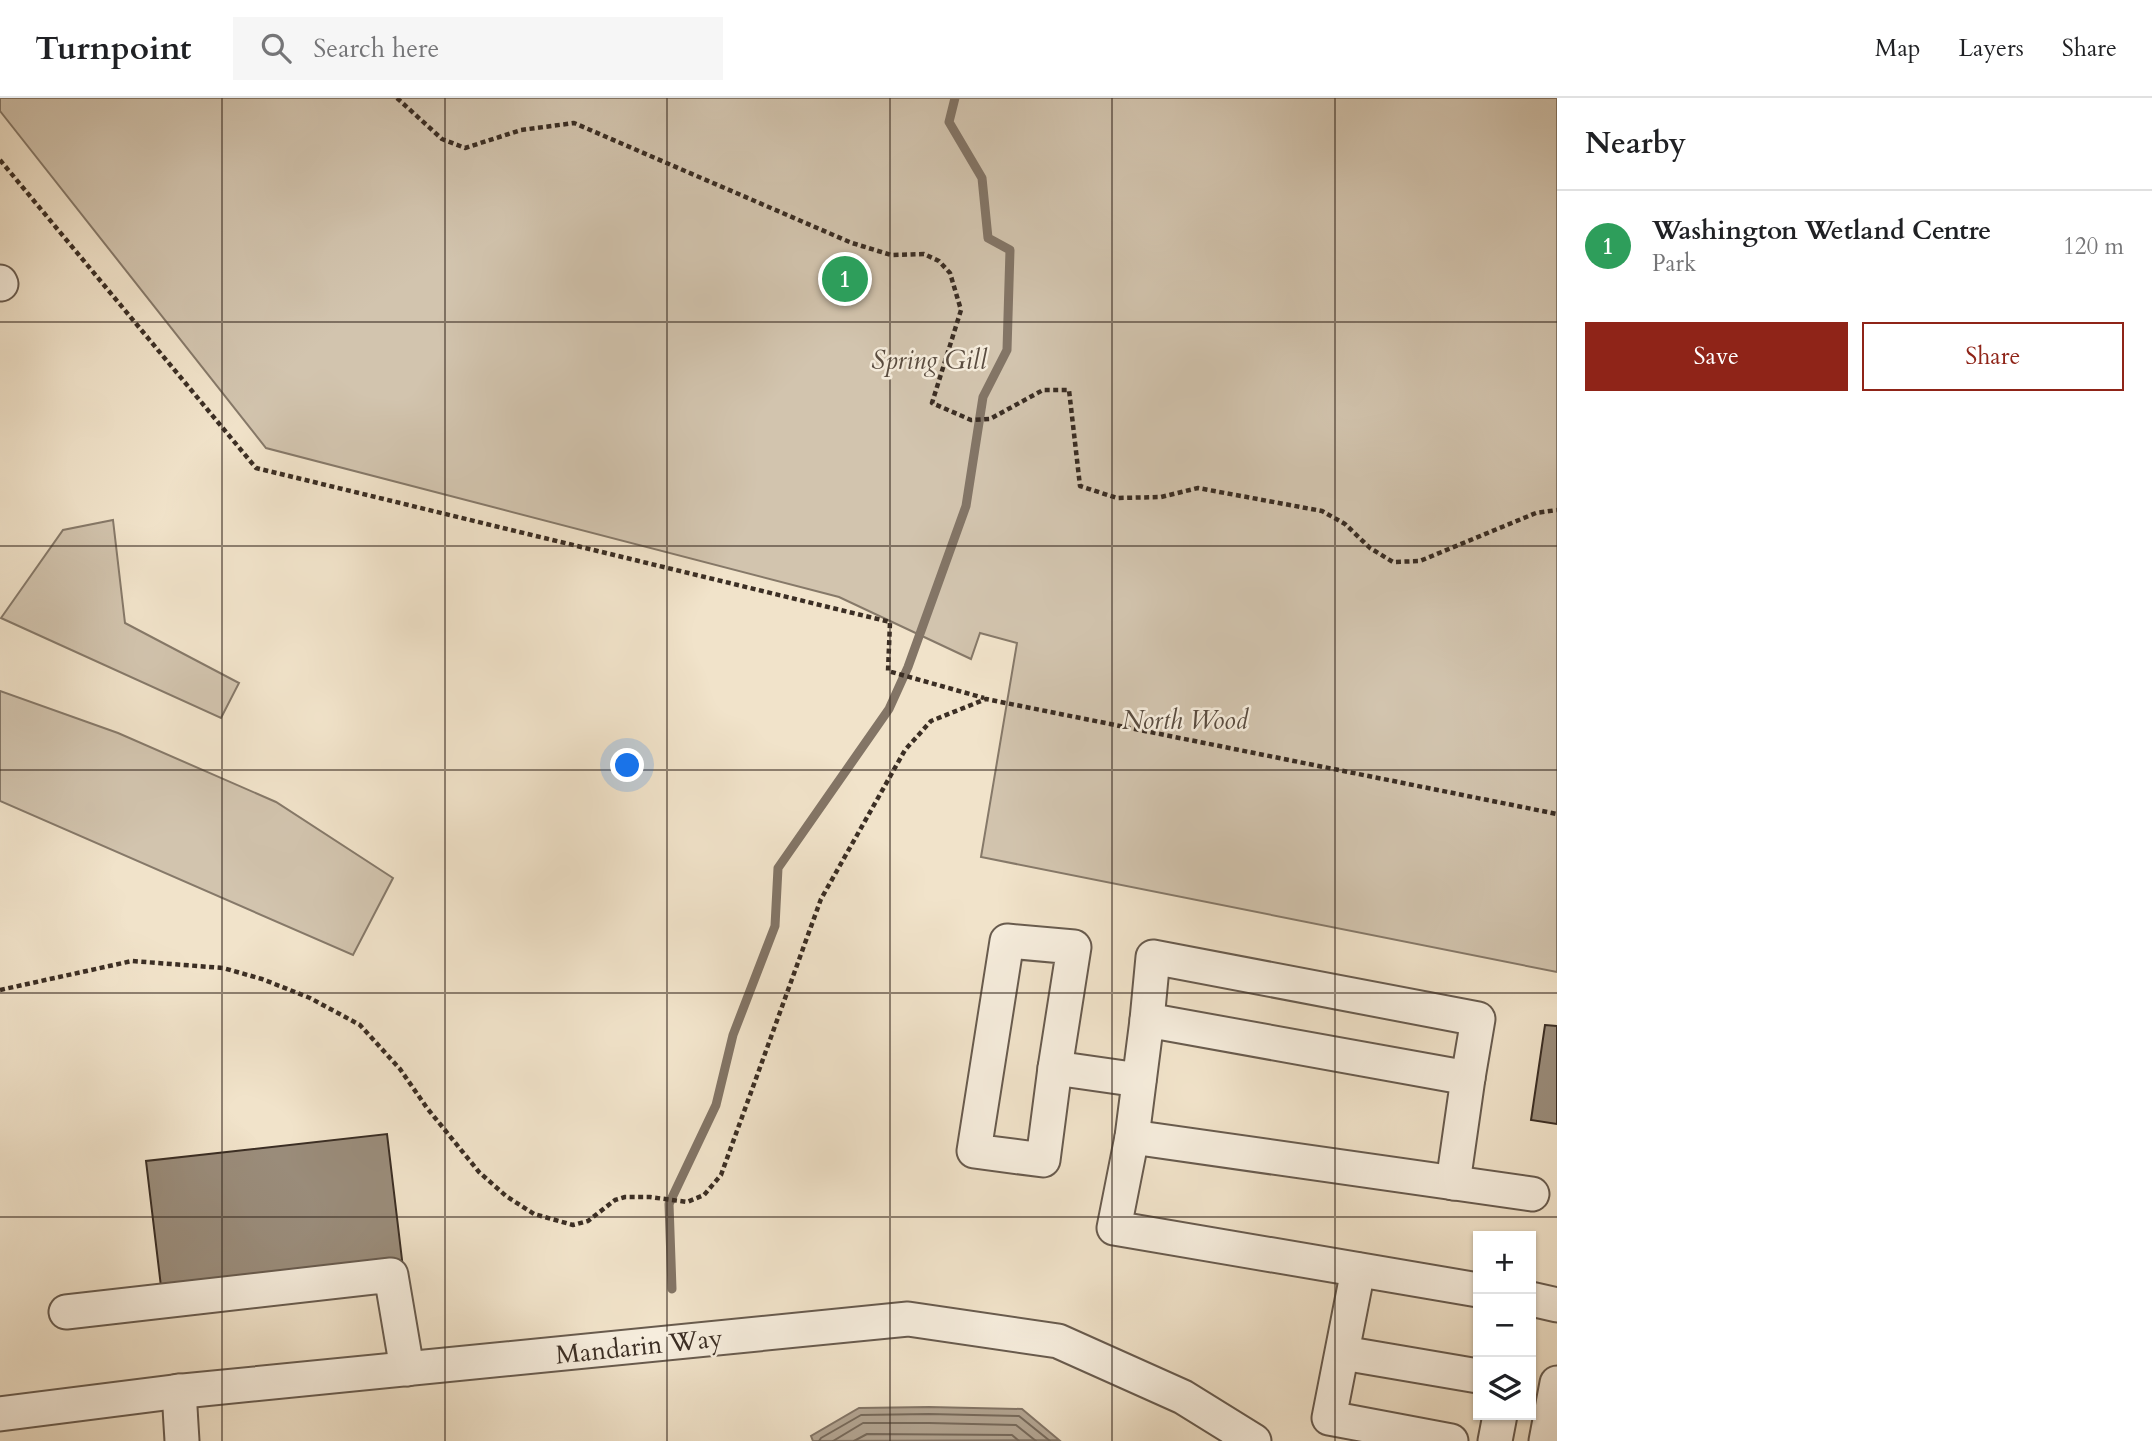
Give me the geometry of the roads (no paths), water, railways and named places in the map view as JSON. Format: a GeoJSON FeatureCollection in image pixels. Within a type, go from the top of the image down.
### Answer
{"type":"FeatureCollection","features":[{"type":"Feature","properties":{"kind":"street"},"geometry":{"type":"LineString","coordinates":[[1007,941],[1074,947],[1055,1068],[1043,1160],[974,1151],[1007,941]]}},
{"type":"Feature","properties":{"kind":"street"},"geometry":{"type":"LineString","coordinates":[[1453,1183],[1478,1019],[1153,957],[1132,1136],[1114,1228],[1473,1289]]}},
{"type":"Feature","properties":{"kind":"street"},"geometry":{"type":"LineString","coordinates":[[1147,1020],[1468,1078]]}},
{"type":"Feature","properties":{"kind":"street"},"geometry":{"type":"LineString","coordinates":[[1055,1068],[1139,1080]]}},
{"type":"Feature","properties":{"kind":"street"},"geometry":{"type":"LineString","coordinates":[[1132,1136],[1532,1194]]}},
{"type":"Feature","properties":{"kind":"street"},"geometry":{"type":"LineString","coordinates":[[1358,1270],[1329,1418],[1451,1441]]}},
{"type":"Feature","properties":{"kind":"street"},"geometry":{"type":"LineString","coordinates":[[66,1312],[391,1275],[407,1369]]}},
{"type":"Feature","properties":{"kind":"street"},"geometry":{"type":"LineString","coordinates":[[1536,1300],[1557,1305]]}},
{"type":"Feature","properties":{"kind":"street","name":"Mandarin Way"},"geometry":{"type":"LineString","coordinates":[[0,1414],[179,1391],[908,1319],[1058,1341],[1183,1397],[1254,1441]]}},
{"type":"Feature","properties":{"kind":"street"},"geometry":{"type":"LineString","coordinates":[[1343,1353],[1473,1375]]}},
{"type":"Feature","properties":{"kind":"street"},"geometry":{"type":"LineString","coordinates":[[1546,1441],[1557,1383]]}},
{"type":"Feature","properties":{"kind":"street"},"geometry":{"type":"LineString","coordinates":[[179,1391],[182,1441]]}},
{"type":"Feature","properties":{"kind":"street"},"geometry":{"type":"LineString","coordinates":[[1495,1441],[1499,1420]]}},
{"type":"Feature","properties":{"kind":"water"},"geometry":{"type":"Polygon","coordinates":[[[859,1408],[1022,1409],[1059,1440],[813,1441],[811,1436],[859,1408]]]}},
{"type":"Feature","properties":{"kind":"waterway"},"geometry":{"type":"LineString","coordinates":[[672,1289],[669,1204],[716,1105],[733,1035],[775,926],[778,868],[889,709],[908,667],[966,506],[983,397],[1007,350],[1010,250],[988,238],[982,178],[949,122],[955,98]]}},
{"type":"Feature","properties":{"kind":"place","name":"Washington Wetland Centre"},"geometry":{"type":"Point","coordinates":[845,279]}},
{"type":"Feature","properties":{"kind":"park label","name":"Spring Gill"},"geometry":{"type":"Point","coordinates":[929,360]}},
{"type":"Feature","properties":{"kind":"park label","name":"North Wood"},"geometry":{"type":"Point","coordinates":[1185,720]}}]}
